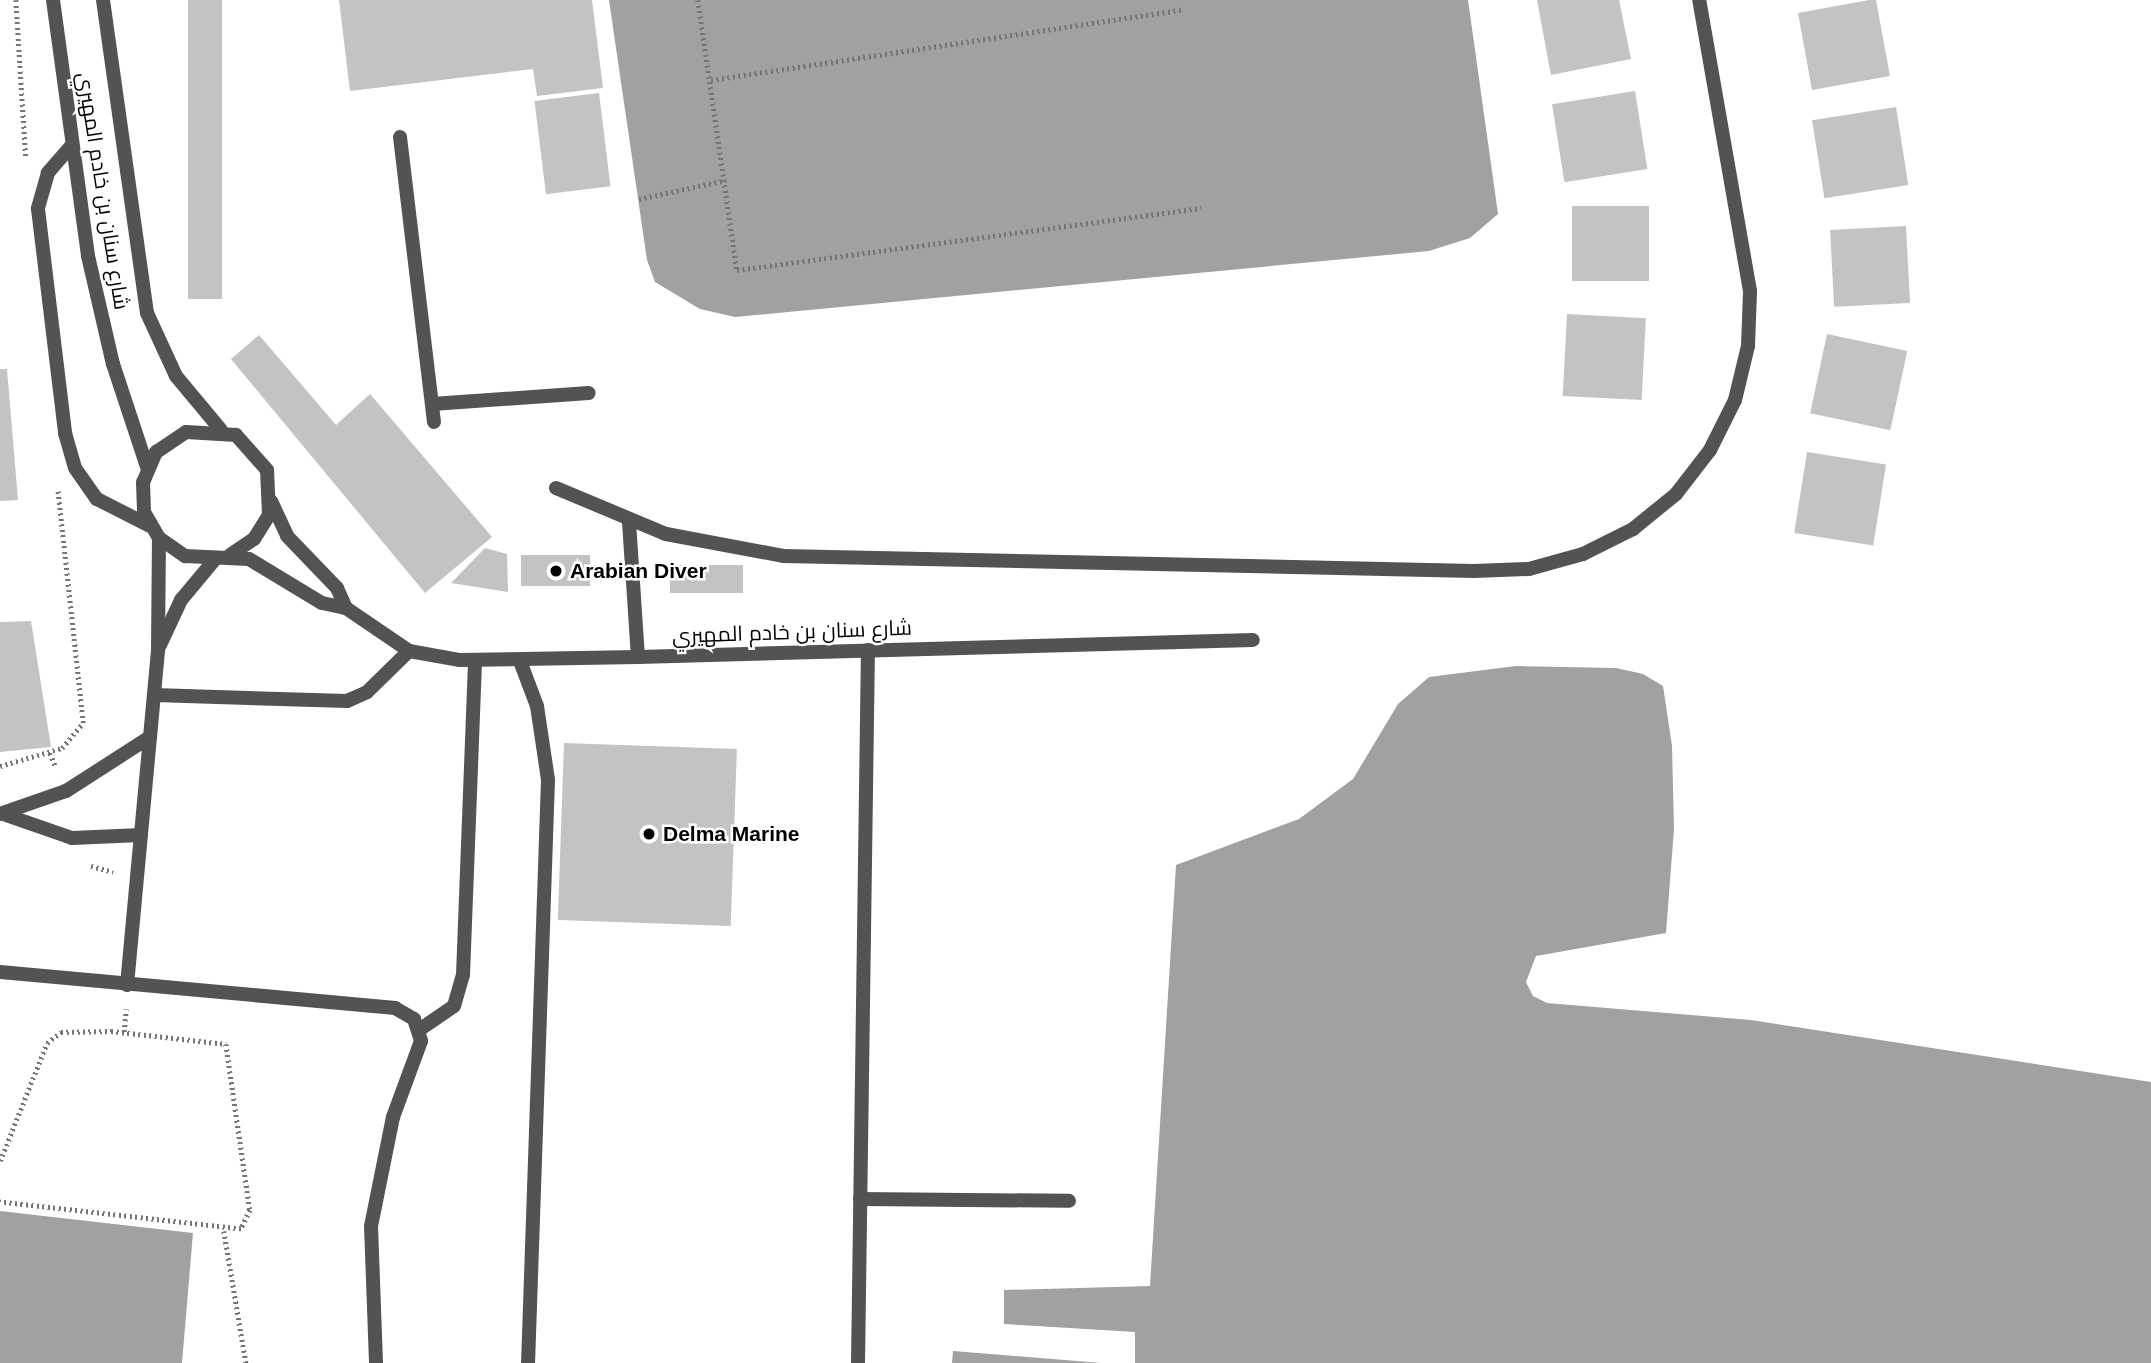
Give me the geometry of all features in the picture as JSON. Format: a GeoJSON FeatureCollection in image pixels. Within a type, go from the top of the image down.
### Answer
{"type":"FeatureCollection","features":[{"type":"Feature","properties":{"kind":"street","name":"شارع سنان بن خادم المهيري"},"geometry":{"type":"LineString","coordinates":[[53,0],[72,145],[100,313],[147,467]]}},
{"type":"Feature","properties":{"kind":"street","name":"شارع سنان بن خادم المهيري"},"geometry":{"type":"LineString","coordinates":[[103,0],[147,313],[176,376],[220,430]]}},
{"type":"Feature","properties":{"kind":"street"},"geometry":{"type":"LineString","coordinates":[[556,488],[629,522],[705,545],[823,558],[1474,571],[1529,569],[1583,554],[1633,529],[1676,494],[1723,425],[1748,346],[1750,290],[1699,0]]}},
{"type":"Feature","properties":{"kind":"street"},"geometry":{"type":"LineString","coordinates":[[400,138],[434,422]]}},
{"type":"Feature","properties":{"kind":"street"},"geometry":{"type":"LineString","coordinates":[[72,145],[48,173],[38,209],[65,433],[75,468],[97,499],[150,526]]}},
{"type":"Feature","properties":{"kind":"street"},"geometry":{"type":"LineString","coordinates":[[432,404],[589,393]]}},
{"type":"Feature","properties":{"kind":"street"},"geometry":{"type":"LineString","coordinates":[[158,649],[181,600],[223,557],[262,528],[271,501],[260,455],[220,430],[170,440],[147,467],[142,497],[150,526],[159,538],[185,556],[223,557]]}},
{"type":"Feature","properties":{"kind":"street","name":"شارع سنان بن خادم المهيري"},"geometry":{"type":"LineString","coordinates":[[271,501],[287,536],[337,588],[346,608]]}},
{"type":"Feature","properties":{"kind":"street"},"geometry":{"type":"LineString","coordinates":[[629,522],[638,657]]}},
{"type":"Feature","properties":{"kind":"street"},"geometry":{"type":"LineString","coordinates":[[127,985],[158,649],[159,538]]}},
{"type":"Feature","properties":{"kind":"street","name":"شارع سنان بن خادم المهيري"},"geometry":{"type":"LineString","coordinates":[[223,557],[268,566],[323,603],[346,608],[409,651],[475,660],[520,661],[1253,640]]}},
{"type":"Feature","properties":{"kind":"street"},"geometry":{"type":"LineString","coordinates":[[858,1363],[868,650]]}},
{"type":"Feature","properties":{"kind":"street"},"geometry":{"type":"LineString","coordinates":[[154,695],[347,701],[367,692],[409,651]]}},
{"type":"Feature","properties":{"kind":"street"},"geometry":{"type":"LineString","coordinates":[[376,1363],[371,1226],[379,1170],[419,1030],[454,1006],[463,975],[475,660]]}},
{"type":"Feature","properties":{"kind":"street"},"geometry":{"type":"LineString","coordinates":[[520,661],[537,706],[548,780],[528,1363]]}},
{"type":"Feature","properties":{"kind":"street"},"geometry":{"type":"LineString","coordinates":[[2,814],[66,791],[150,737]]}},
{"type":"Feature","properties":{"kind":"street"},"geometry":{"type":"LineString","coordinates":[[2,814],[72,838],[141,835]]}},
{"type":"Feature","properties":{"kind":"street"},"geometry":{"type":"LineString","coordinates":[[0,972],[396,1008],[419,1030]]}},
{"type":"Feature","properties":{"kind":"street"},"geometry":{"type":"LineString","coordinates":[[860,1199],[1069,1201]]}},
{"type":"Feature","properties":{"kind":"path"},"geometry":{"type":"LineString","coordinates":[[698,0],[737,270],[1201,208]]}},
{"type":"Feature","properties":{"kind":"path"},"geometry":{"type":"LineString","coordinates":[[710,80],[1181,10]]}},
{"type":"Feature","properties":{"kind":"path"},"geometry":{"type":"LineString","coordinates":[[639,199],[726,180]]}},
{"type":"Feature","properties":{"kind":"path"},"geometry":{"type":"LineString","coordinates":[[0,1161],[47,1043],[61,1032],[111,1031],[226,1044],[250,1210],[241,1229],[224,1231],[0,1202]]}},
{"type":"Feature","properties":{"kind":"path"},"geometry":{"type":"LineString","coordinates":[[224,1231],[246,1363]]}},
{"type":"Feature","properties":{"kind":"shaded area"},"geometry":{"type":"Polygon","coordinates":[[[609,0],[1468,0],[1498,214],[1470,238],[1429,251],[735,317],[700,309],[655,282],[647,260],[609,0]]]}},
{"type":"Feature","properties":{"kind":"shaded area"},"geometry":{"type":"Polygon","coordinates":[[[1516,666],[1616,668],[1643,674],[1663,686],[1672,746],[1674,829],[1666,933],[1536,956],[1526,982],[1533,996],[1547,1003],[1751,1020],[2151,1082],[2151,1363],[1135,1363],[1135,1332],[1004,1324],[1004,1290],[1150,1286],[1176,865],[1299,819],[1353,779],[1398,704],[1429,677],[1516,666]]]}},
{"type":"Feature","properties":{"kind":"shaded area"},"geometry":{"type":"Polygon","coordinates":[[[0,1211],[193,1233],[182,1363],[0,1363],[0,1211]]]}},
{"type":"Feature","properties":{"kind":"shaded area"},"geometry":{"type":"Polygon","coordinates":[[[953,1351],[1101,1363],[952,1363],[953,1351]]]}},
{"type":"Feature","properties":{"kind":"building"},"geometry":{"type":"Polygon","coordinates":[[[188,0],[222,0],[222,299],[188,299],[188,0]]]}},
{"type":"Feature","properties":{"kind":"building"},"geometry":{"type":"Polygon","coordinates":[[[339,0],[592,0],[603,88],[537,96],[533,69],[350,91],[339,0]]]}},
{"type":"Feature","properties":{"kind":"building"},"geometry":{"type":"Polygon","coordinates":[[[1537,0],[1619,0],[1631,59],[1551,75],[1537,0]]]}},
{"type":"Feature","properties":{"kind":"building"},"geometry":{"type":"Polygon","coordinates":[[[1876,0],[1890,76],[1812,90],[1798,13],[1876,0]]]}},
{"type":"Feature","properties":{"kind":"building"},"geometry":{"type":"Polygon","coordinates":[[[1635,91],[1647,169],[1564,182],[1552,104],[1635,91]]]}},
{"type":"Feature","properties":{"kind":"building"},"geometry":{"type":"Polygon","coordinates":[[[599,93],[610,186],[546,194],[534,101],[599,93]]]}},
{"type":"Feature","properties":{"kind":"building"},"geometry":{"type":"Polygon","coordinates":[[[1896,107],[1908,185],[1824,198],[1812,120],[1896,107]]]}},
{"type":"Feature","properties":{"kind":"building"},"geometry":{"type":"Polygon","coordinates":[[[1572,206],[1649,206],[1649,281],[1572,281],[1572,206]]]}},
{"type":"Feature","properties":{"kind":"building"},"geometry":{"type":"Polygon","coordinates":[[[1906,226],[1910,303],[1834,307],[1830,230],[1906,226]]]}},
{"type":"Feature","properties":{"kind":"building"},"geometry":{"type":"Polygon","coordinates":[[[1567,314],[1646,318],[1642,400],[1563,396],[1567,314]]]}},
{"type":"Feature","properties":{"kind":"building"},"geometry":{"type":"Polygon","coordinates":[[[1827,334],[1907,351],[1890,430],[1810,413],[1827,334]]]}},
{"type":"Feature","properties":{"kind":"building"},"geometry":{"type":"Polygon","coordinates":[[[259,335],[336,425],[370,394],[492,537],[425,593],[231,359],[259,335]]]}},
{"type":"Feature","properties":{"kind":"building"},"geometry":{"type":"Polygon","coordinates":[[[0,369],[7,369],[18,500],[0,501],[0,369]]]}},
{"type":"Feature","properties":{"kind":"building"},"geometry":{"type":"Polygon","coordinates":[[[1807,452],[1886,465],[1873,546],[1794,533],[1807,452]]]}},
{"type":"Feature","properties":{"kind":"building"},"geometry":{"type":"Polygon","coordinates":[[[485,548],[507,554],[508,592],[451,583],[485,548]]]}},
{"type":"Feature","properties":{"kind":"building","name":"Arabian Diver"},"geometry":{"type":"Polygon","coordinates":[[[521,555],[590,555],[590,586],[521,586],[521,555]]]}},
{"type":"Feature","properties":{"kind":"building"},"geometry":{"type":"Polygon","coordinates":[[[670,565],[743,565],[743,593],[670,593],[670,565]]]}},
{"type":"Feature","properties":{"kind":"building"},"geometry":{"type":"Polygon","coordinates":[[[31,621],[51,747],[0,752],[0,622],[31,621]]]}},
{"type":"Feature","properties":{"kind":"building","name":"Delma Marine"},"geometry":{"type":"Polygon","coordinates":[[[564,743],[737,749],[731,926],[558,920],[564,743]]]}},
{"type":"Feature","properties":{"kind":"place","name":"Arabian Diver"},"geometry":{"type":"Point","coordinates":[556,571]}},
{"type":"Feature","properties":{"kind":"place","name":"Delma Marine"},"geometry":{"type":"Point","coordinates":[649,834]}}]}
